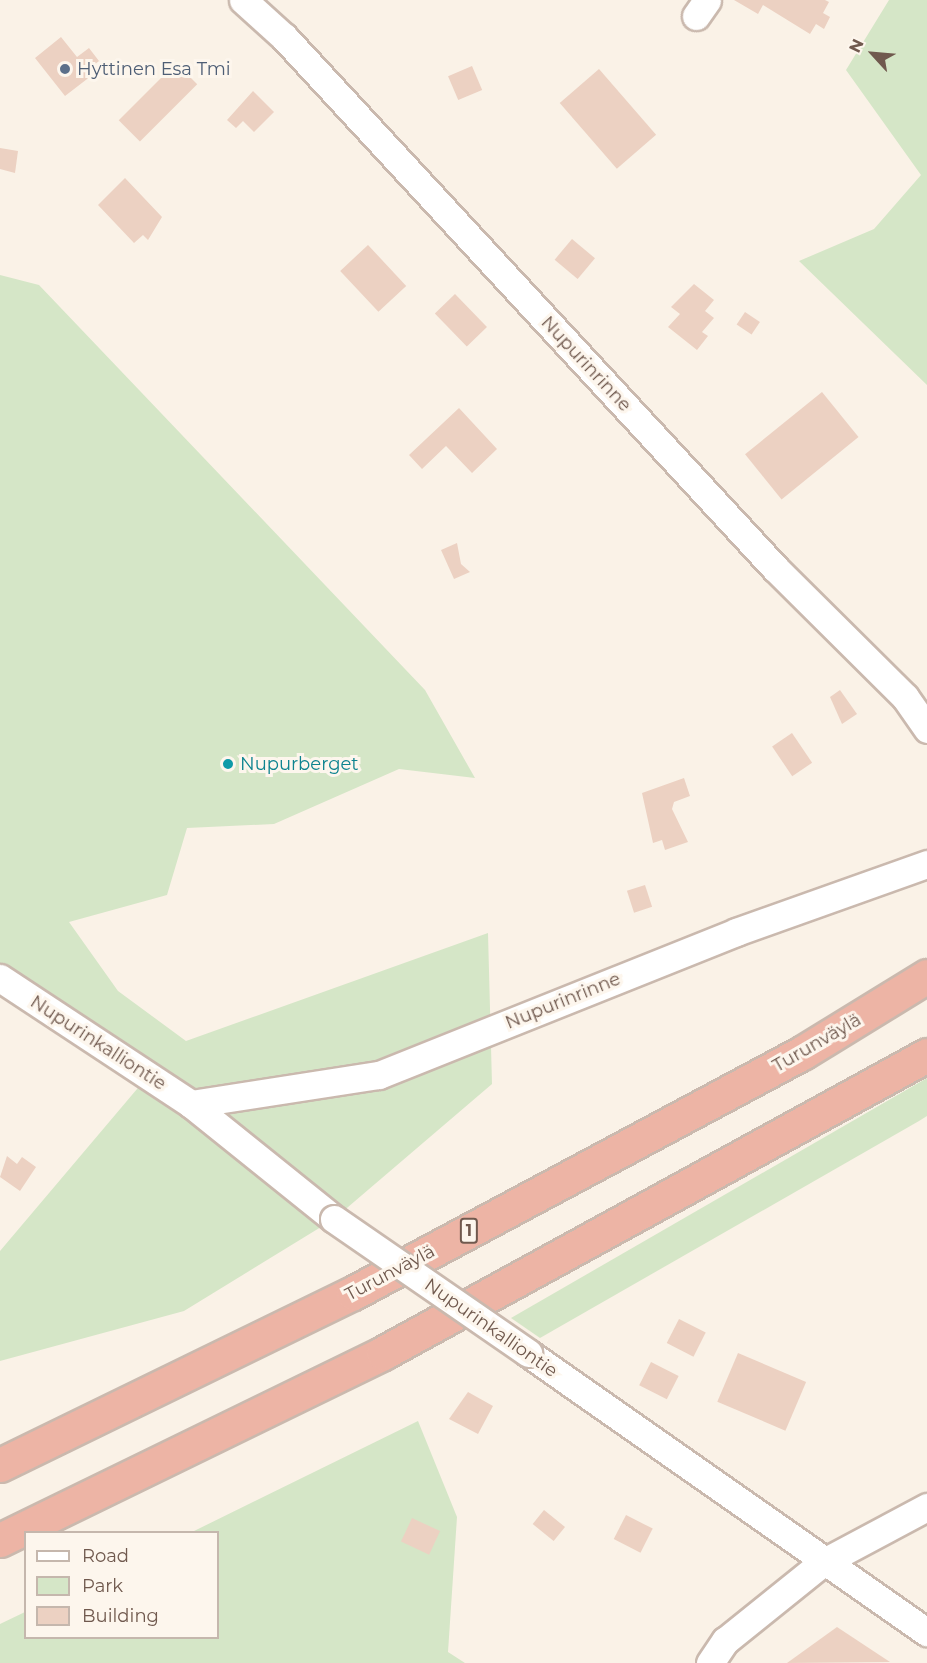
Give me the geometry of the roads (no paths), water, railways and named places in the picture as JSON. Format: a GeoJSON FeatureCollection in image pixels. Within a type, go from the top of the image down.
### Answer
{"type":"FeatureCollection","features":[{"type":"Feature","properties":{"kind":"highway","name":"Turunväylä"},"geometry":{"type":"LineString","coordinates":[[0,1465],[353,1293],[802,1053],[927,976]]}},
{"type":"Feature","properties":{"kind":"highway"},"geometry":{"type":"LineString","coordinates":[[0,1540],[383,1353],[927,1055]]}},
{"type":"Feature","properties":{"kind":"street","name":"Nupurinrinne"},"geometry":{"type":"LineString","coordinates":[[243,0],[284,37],[775,568],[905,697],[927,729]]}},
{"type":"Feature","properties":{"kind":"street","name":"Nupurinrinne"},"geometry":{"type":"LineString","coordinates":[[191,1104],[379,1075],[736,932],[927,864]]}},
{"type":"Feature","properties":{"kind":"street","name":"Nupurinkalliontie"},"geometry":{"type":"LineString","coordinates":[[0,978],[191,1104],[334,1219],[528,1353],[822,1563],[927,1632]]}},
{"type":"Feature","properties":{"kind":"street"},"geometry":{"type":"LineString","coordinates":[[710,1663],[725,1641],[822,1563],[927,1507]]}},
{"type":"Feature","properties":{"kind":"place","name":"Hyttinen Esa Tmi"},"geometry":{"type":"Point","coordinates":[65,69]}},
{"type":"Feature","properties":{"kind":"place","name":"Nupurberget"},"geometry":{"type":"Point","coordinates":[228,764]}}]}
